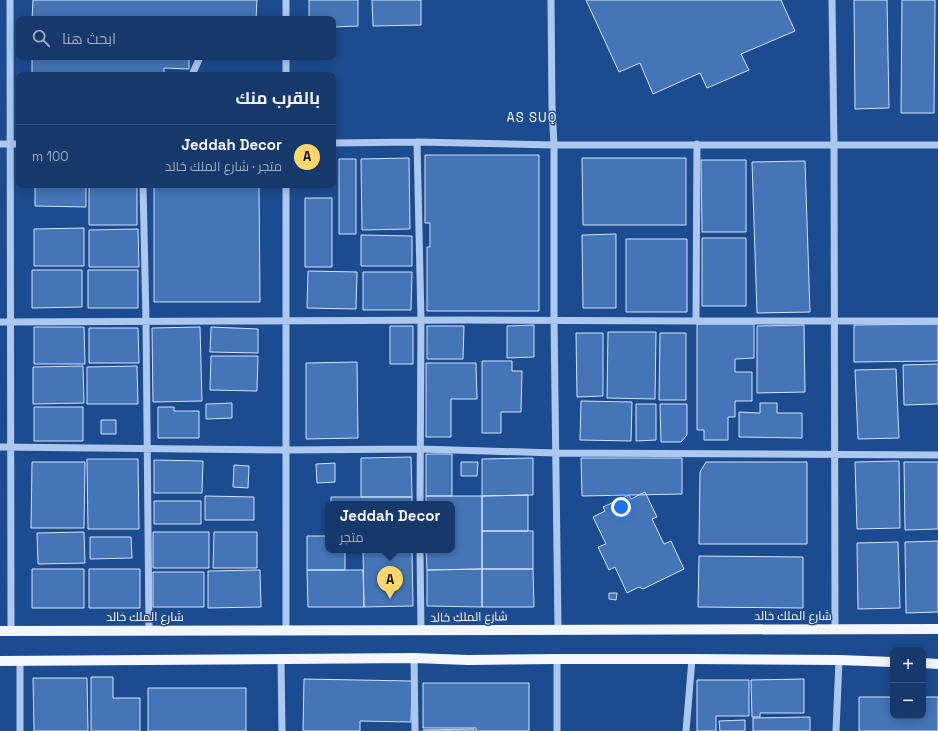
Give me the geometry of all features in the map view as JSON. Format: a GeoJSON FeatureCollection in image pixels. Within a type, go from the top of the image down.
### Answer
{"type":"FeatureCollection","features":[{"type":"Feature","properties":{"kind":"main road","name":"شارع الملك خالد"},"geometry":{"type":"LineString","coordinates":[[0,631],[938,629]]}},
{"type":"Feature","properties":{"kind":"main road"},"geometry":{"type":"LineString","coordinates":[[0,662],[414,658],[468,660],[557,658],[839,660],[890,662]]}},
{"type":"Feature","properties":{"kind":"main road"},"geometry":{"type":"LineString","coordinates":[[926,663],[938,664]]}},
{"type":"Feature","properties":{"kind":"street"},"geometry":{"type":"LineString","coordinates":[[10,0],[11,631]]}},
{"type":"Feature","properties":{"kind":"street"},"geometry":{"type":"LineString","coordinates":[[286,0],[286,16]]}},
{"type":"Feature","properties":{"kind":"street"},"geometry":{"type":"LineString","coordinates":[[551,0],[552,107],[554,145],[554,320],[558,629]]}},
{"type":"Feature","properties":{"kind":"street"},"geometry":{"type":"LineString","coordinates":[[832,0],[834,145],[835,629]]}},
{"type":"Feature","properties":{"kind":"street"},"geometry":{"type":"LineString","coordinates":[[193,72],[199,60]]}},
{"type":"Feature","properties":{"kind":"street"},"geometry":{"type":"LineString","coordinates":[[286,60],[286,72]]}},
{"type":"Feature","properties":{"kind":"street"},"geometry":{"type":"LineString","coordinates":[[417,142],[421,320],[420,501]]}},
{"type":"Feature","properties":{"kind":"street"},"geometry":{"type":"LineString","coordinates":[[336,143],[417,142],[554,145],[938,145]]}},
{"type":"Feature","properties":{"kind":"street"},"geometry":{"type":"LineString","coordinates":[[0,144],[16,144]]}},
{"type":"Feature","properties":{"kind":"street"},"geometry":{"type":"LineString","coordinates":[[696,321],[697,144]]}},
{"type":"Feature","properties":{"kind":"street"},"geometry":{"type":"LineString","coordinates":[[143,188],[149,630]]}},
{"type":"Feature","properties":{"kind":"street"},"geometry":{"type":"LineString","coordinates":[[286,188],[286,630]]}},
{"type":"Feature","properties":{"kind":"street"},"geometry":{"type":"LineString","coordinates":[[0,322],[286,320],[938,321]]}},
{"type":"Feature","properties":{"kind":"street"},"geometry":{"type":"LineString","coordinates":[[0,447],[286,450],[420,449],[835,456],[938,456]]}},
{"type":"Feature","properties":{"kind":"street"},"geometry":{"type":"LineString","coordinates":[[420,553],[420,630]]}},
{"type":"Feature","properties":{"kind":"street"},"geometry":{"type":"LineString","coordinates":[[414,658],[415,731]]}},
{"type":"Feature","properties":{"kind":"street"},"geometry":{"type":"LineString","coordinates":[[557,658],[557,731]]}},
{"type":"Feature","properties":{"kind":"street"},"geometry":{"type":"LineString","coordinates":[[281,659],[282,731]]}},
{"type":"Feature","properties":{"kind":"street"},"geometry":{"type":"LineString","coordinates":[[686,731],[692,659]]}},
{"type":"Feature","properties":{"kind":"street"},"geometry":{"type":"LineString","coordinates":[[836,731],[839,660]]}},
{"type":"Feature","properties":{"kind":"street"},"geometry":{"type":"LineString","coordinates":[[20,662],[20,731]]}},
{"type":"Feature","properties":{"kind":"building"},"geometry":{"type":"Polygon","coordinates":[[[33,0],[257,0],[256,16],[32,16],[33,0]]]}},
{"type":"Feature","properties":{"kind":"building"},"geometry":{"type":"Polygon","coordinates":[[[309,0],[358,0],[358,26],[336,27],[336,16],[309,16],[309,0]]]}},
{"type":"Feature","properties":{"kind":"building"},"geometry":{"type":"Polygon","coordinates":[[[372,0],[421,0],[421,25],[373,26],[372,0]]]}},
{"type":"Feature","properties":{"kind":"building"},"geometry":{"type":"Polygon","coordinates":[[[586,0],[781,0],[795,31],[741,54],[749,70],[707,88],[700,73],[653,94],[640,63],[619,72],[586,0]]]}},
{"type":"Feature","properties":{"kind":"building"},"geometry":{"type":"Polygon","coordinates":[[[854,0],[887,0],[889,108],[855,109],[854,0]]]}},
{"type":"Feature","properties":{"kind":"building"},"geometry":{"type":"Polygon","coordinates":[[[902,0],[935,0],[934,113],[901,113],[902,0]]]}},
{"type":"Feature","properties":{"kind":"building"},"geometry":{"type":"Polygon","coordinates":[[[32,60],[189,60],[189,69],[164,68],[164,72],[32,72],[32,60]]]}},
{"type":"Feature","properties":{"kind":"building"},"geometry":{"type":"Polygon","coordinates":[[[425,155],[539,155],[539,311],[427,311],[427,247],[430,247],[430,223],[425,223],[425,155]]]}},
{"type":"Feature","properties":{"kind":"building"},"geometry":{"type":"Polygon","coordinates":[[[409,158],[410,229],[362,230],[361,159],[409,158]]]}},
{"type":"Feature","properties":{"kind":"building"},"geometry":{"type":"Polygon","coordinates":[[[582,158],[686,158],[686,225],[583,225],[582,158]]]}},
{"type":"Feature","properties":{"kind":"building"},"geometry":{"type":"Polygon","coordinates":[[[339,159],[356,159],[356,234],[339,234],[339,159]]]}},
{"type":"Feature","properties":{"kind":"building"},"geometry":{"type":"Polygon","coordinates":[[[701,160],[746,160],[746,232],[702,232],[701,160]]]}},
{"type":"Feature","properties":{"kind":"building"},"geometry":{"type":"Polygon","coordinates":[[[805,161],[810,312],[757,313],[752,162],[805,161]]]}},
{"type":"Feature","properties":{"kind":"building"},"geometry":{"type":"Polygon","coordinates":[[[35,188],[86,188],[86,207],[35,206],[35,188]]]}},
{"type":"Feature","properties":{"kind":"building"},"geometry":{"type":"Polygon","coordinates":[[[89,188],[137,188],[137,225],[89,225],[89,188]]]}},
{"type":"Feature","properties":{"kind":"building"},"geometry":{"type":"Polygon","coordinates":[[[154,188],[259,188],[260,302],[154,302],[154,188]]]}},
{"type":"Feature","properties":{"kind":"building"},"geometry":{"type":"Polygon","coordinates":[[[305,198],[332,198],[332,267],[305,267],[305,198]]]}},
{"type":"Feature","properties":{"kind":"building"},"geometry":{"type":"Polygon","coordinates":[[[84,228],[84,266],[34,266],[34,229],[84,228]]]}},
{"type":"Feature","properties":{"kind":"building"},"geometry":{"type":"Polygon","coordinates":[[[138,229],[139,267],[89,267],[89,230],[138,229]]]}},
{"type":"Feature","properties":{"kind":"building"},"geometry":{"type":"Polygon","coordinates":[[[616,234],[616,308],[583,308],[582,235],[616,234]]]}},
{"type":"Feature","properties":{"kind":"building"},"geometry":{"type":"Polygon","coordinates":[[[361,235],[412,236],[412,266],[361,266],[361,235]]]}},
{"type":"Feature","properties":{"kind":"building"},"geometry":{"type":"Polygon","coordinates":[[[702,238],[746,238],[746,306],[702,306],[702,238]]]}},
{"type":"Feature","properties":{"kind":"building"},"geometry":{"type":"Polygon","coordinates":[[[626,239],[687,239],[687,312],[626,312],[626,239]]]}},
{"type":"Feature","properties":{"kind":"building"},"geometry":{"type":"Polygon","coordinates":[[[32,270],[82,270],[82,307],[32,308],[32,270]]]}},
{"type":"Feature","properties":{"kind":"building"},"geometry":{"type":"Polygon","coordinates":[[[88,270],[138,270],[138,308],[88,308],[88,270]]]}},
{"type":"Feature","properties":{"kind":"building"},"geometry":{"type":"Polygon","coordinates":[[[308,271],[357,272],[356,309],[307,308],[308,271]]]}},
{"type":"Feature","properties":{"kind":"building"},"geometry":{"type":"Polygon","coordinates":[[[363,272],[412,272],[411,310],[363,310],[363,272]]]}},
{"type":"Feature","properties":{"kind":"building"},"geometry":{"type":"Polygon","coordinates":[[[697,324],[754,324],[754,358],[735,359],[735,372],[752,372],[752,401],[735,401],[735,417],[728,417],[728,440],[704,440],[704,430],[697,430],[697,324]]]}},
{"type":"Feature","properties":{"kind":"building"},"geometry":{"type":"Polygon","coordinates":[[[938,324],[938,361],[854,362],[854,325],[938,324]]]}},
{"type":"Feature","properties":{"kind":"building"},"geometry":{"type":"Polygon","coordinates":[[[534,325],[534,357],[507,358],[507,326],[534,325]]]}},
{"type":"Feature","properties":{"kind":"building"},"geometry":{"type":"Polygon","coordinates":[[[804,325],[805,392],[757,393],[757,326],[804,325]]]}},
{"type":"Feature","properties":{"kind":"building"},"geometry":{"type":"Polygon","coordinates":[[[390,326],[413,326],[413,364],[390,364],[390,326]]]}},
{"type":"Feature","properties":{"kind":"building"},"geometry":{"type":"Polygon","coordinates":[[[427,326],[464,326],[463,359],[427,359],[427,326]]]}},
{"type":"Feature","properties":{"kind":"building"},"geometry":{"type":"Polygon","coordinates":[[[34,327],[84,327],[85,364],[34,364],[34,327]]]}},
{"type":"Feature","properties":{"kind":"building"},"geometry":{"type":"Polygon","coordinates":[[[200,327],[202,401],[153,402],[152,328],[200,327]]]}},
{"type":"Feature","properties":{"kind":"building"},"geometry":{"type":"Polygon","coordinates":[[[211,327],[258,329],[258,353],[210,352],[211,327]]]}},
{"type":"Feature","properties":{"kind":"building"},"geometry":{"type":"Polygon","coordinates":[[[89,328],[138,328],[139,363],[89,363],[89,328]]]}},
{"type":"Feature","properties":{"kind":"building"},"geometry":{"type":"Polygon","coordinates":[[[608,332],[656,332],[655,399],[607,398],[608,332]]]}},
{"type":"Feature","properties":{"kind":"building"},"geometry":{"type":"Polygon","coordinates":[[[576,333],[603,333],[603,396],[577,397],[576,333]]]}},
{"type":"Feature","properties":{"kind":"building"},"geometry":{"type":"Polygon","coordinates":[[[660,333],[686,333],[686,400],[659,400],[660,333]]]}},
{"type":"Feature","properties":{"kind":"building"},"geometry":{"type":"Polygon","coordinates":[[[211,356],[258,356],[257,391],[210,390],[211,356]]]}},
{"type":"Feature","properties":{"kind":"building"},"geometry":{"type":"Polygon","coordinates":[[[482,361],[512,361],[512,371],[522,371],[521,412],[501,412],[501,433],[482,433],[482,361]]]}},
{"type":"Feature","properties":{"kind":"building"},"geometry":{"type":"Polygon","coordinates":[[[357,362],[358,438],[306,439],[306,363],[357,362]]]}},
{"type":"Feature","properties":{"kind":"building"},"geometry":{"type":"Polygon","coordinates":[[[426,363],[476,363],[477,399],[451,399],[451,437],[426,437],[426,363]]]}},
{"type":"Feature","properties":{"kind":"building"},"geometry":{"type":"Polygon","coordinates":[[[938,364],[938,404],[904,405],[903,365],[938,364]]]}},
{"type":"Feature","properties":{"kind":"building"},"geometry":{"type":"Polygon","coordinates":[[[83,366],[84,403],[33,404],[33,367],[83,366]]]}},
{"type":"Feature","properties":{"kind":"building"},"geometry":{"type":"Polygon","coordinates":[[[137,366],[138,404],[87,404],[87,367],[137,366]]]}},
{"type":"Feature","properties":{"kind":"building"},"geometry":{"type":"Polygon","coordinates":[[[896,369],[899,438],[858,439],[855,370],[896,369]]]}},
{"type":"Feature","properties":{"kind":"building"},"geometry":{"type":"Polygon","coordinates":[[[581,401],[632,402],[631,441],[580,440],[581,401]]]}},
{"type":"Feature","properties":{"kind":"building"},"geometry":{"type":"Polygon","coordinates":[[[232,403],[232,418],[206,419],[206,404],[232,403]]]}},
{"type":"Feature","properties":{"kind":"building"},"geometry":{"type":"Polygon","coordinates":[[[760,403],[777,403],[777,413],[802,413],[802,438],[739,437],[739,412],[760,413],[760,403]]]}},
{"type":"Feature","properties":{"kind":"building"},"geometry":{"type":"Polygon","coordinates":[[[636,404],[656,404],[656,440],[636,441],[636,404]]]}},
{"type":"Feature","properties":{"kind":"building"},"geometry":{"type":"Polygon","coordinates":[[[660,404],[687,404],[687,435],[681,442],[661,442],[660,404]]]}},
{"type":"Feature","properties":{"kind":"building"},"geometry":{"type":"Polygon","coordinates":[[[34,407],[83,407],[83,441],[34,441],[34,407]]]}},
{"type":"Feature","properties":{"kind":"building"},"geometry":{"type":"Polygon","coordinates":[[[158,407],[174,407],[174,411],[199,411],[199,438],[158,438],[158,407]]]}},
{"type":"Feature","properties":{"kind":"building"},"geometry":{"type":"Polygon","coordinates":[[[101,420],[116,420],[116,434],[101,434],[101,420]]]}},
{"type":"Feature","properties":{"kind":"building"},"geometry":{"type":"Polygon","coordinates":[[[426,454],[452,454],[452,496],[426,496],[426,454]]]}},
{"type":"Feature","properties":{"kind":"building"},"geometry":{"type":"Polygon","coordinates":[[[411,457],[412,497],[361,497],[361,458],[411,457]]]}},
{"type":"Feature","properties":{"kind":"building"},"geometry":{"type":"Polygon","coordinates":[[[533,458],[533,495],[482,496],[482,459],[533,458]]]}},
{"type":"Feature","properties":{"kind":"building"},"geometry":{"type":"Polygon","coordinates":[[[581,458],[682,458],[682,494],[582,496],[581,458]]]}},
{"type":"Feature","properties":{"kind":"building"},"geometry":{"type":"Polygon","coordinates":[[[87,459],[138,459],[139,529],[88,529],[87,459]]]}},
{"type":"Feature","properties":{"kind":"building"},"geometry":{"type":"Polygon","coordinates":[[[154,460],[203,461],[202,493],[154,493],[154,460]]]}},
{"type":"Feature","properties":{"kind":"building"},"geometry":{"type":"Polygon","coordinates":[[[899,461],[900,528],[857,529],[855,462],[899,461]]]}},
{"type":"Feature","properties":{"kind":"building"},"geometry":{"type":"Polygon","coordinates":[[[32,462],[85,462],[84,528],[31,528],[32,462]]]}},
{"type":"Feature","properties":{"kind":"building"},"geometry":{"type":"Polygon","coordinates":[[[461,462],[478,462],[477,476],[461,476],[461,462]]]}},
{"type":"Feature","properties":{"kind":"building"},"geometry":{"type":"Polygon","coordinates":[[[706,462],[807,462],[807,544],[699,544],[700,472],[706,462]]]}},
{"type":"Feature","properties":{"kind":"building"},"geometry":{"type":"Polygon","coordinates":[[[904,462],[938,462],[938,529],[905,530],[904,462]]]}},
{"type":"Feature","properties":{"kind":"building"},"geometry":{"type":"Polygon","coordinates":[[[335,463],[335,482],[317,483],[316,464],[335,463]]]}},
{"type":"Feature","properties":{"kind":"building"},"geometry":{"type":"Polygon","coordinates":[[[234,465],[249,466],[248,488],[233,487],[234,465]]]}},
{"type":"Feature","properties":{"kind":"building"},"geometry":{"type":"Polygon","coordinates":[[[645,492],[657,517],[652,519],[664,544],[671,541],[684,569],[643,589],[639,587],[627,593],[615,567],[609,570],[598,547],[606,544],[593,517],[605,511],[603,507],[629,495],[631,499],[645,492]]]}},
{"type":"Feature","properties":{"kind":"building"},"geometry":{"type":"Polygon","coordinates":[[[528,495],[528,531],[482,531],[482,496],[528,495]]]}},
{"type":"Feature","properties":{"kind":"building"},"geometry":{"type":"Polygon","coordinates":[[[205,496],[254,497],[254,520],[205,520],[205,496]]]}},
{"type":"Feature","properties":{"kind":"building"},"geometry":{"type":"Polygon","coordinates":[[[426,496],[482,496],[482,569],[427,570],[426,553],[455,553],[455,501],[426,501],[426,496]]]}},
{"type":"Feature","properties":{"kind":"building"},"geometry":{"type":"Polygon","coordinates":[[[331,497],[412,497],[412,501],[331,501],[331,497]]]}},
{"type":"Feature","properties":{"kind":"building"},"geometry":{"type":"Polygon","coordinates":[[[154,501],[201,501],[201,524],[154,524],[154,501]]]}},
{"type":"Feature","properties":{"kind":"building"},"geometry":{"type":"Polygon","coordinates":[[[482,531],[533,531],[533,569],[482,569],[482,531]]]}},
{"type":"Feature","properties":{"kind":"building"},"geometry":{"type":"Polygon","coordinates":[[[84,532],[85,563],[38,564],[37,533],[84,532]]]}},
{"type":"Feature","properties":{"kind":"building"},"geometry":{"type":"Polygon","coordinates":[[[153,532],[209,532],[209,568],[153,568],[153,532]]]}},
{"type":"Feature","properties":{"kind":"building"},"geometry":{"type":"Polygon","coordinates":[[[214,532],[257,532],[257,568],[213,568],[214,532]]]}},
{"type":"Feature","properties":{"kind":"building"},"geometry":{"type":"Polygon","coordinates":[[[307,536],[325,536],[325,553],[345,553],[345,570],[307,570],[307,536]]]}},
{"type":"Feature","properties":{"kind":"building"},"geometry":{"type":"Polygon","coordinates":[[[90,537],[131,537],[132,558],[90,559],[90,537]]]}},
{"type":"Feature","properties":{"kind":"building"},"geometry":{"type":"Polygon","coordinates":[[[938,541],[938,612],[906,613],[905,542],[938,541]]]}},
{"type":"Feature","properties":{"kind":"building"},"geometry":{"type":"Polygon","coordinates":[[[898,542],[900,608],[858,609],[857,543],[898,542]]]}},
{"type":"Feature","properties":{"kind":"building"},"geometry":{"type":"Polygon","coordinates":[[[363,553],[412,553],[413,606],[364,607],[363,553]]]}},
{"type":"Feature","properties":{"kind":"building"},"geometry":{"type":"Polygon","coordinates":[[[699,556],[803,557],[803,608],[698,607],[699,556]]]}},
{"type":"Feature","properties":{"kind":"building"},"geometry":{"type":"Polygon","coordinates":[[[32,569],[84,569],[84,608],[32,608],[32,569]]]}},
{"type":"Feature","properties":{"kind":"building"},"geometry":{"type":"Polygon","coordinates":[[[89,569],[140,569],[140,608],[89,608],[89,569]]]}},
{"type":"Feature","properties":{"kind":"building"},"geometry":{"type":"Polygon","coordinates":[[[482,569],[533,569],[534,607],[482,607],[482,569]]]}},
{"type":"Feature","properties":{"kind":"building"},"geometry":{"type":"Polygon","coordinates":[[[482,569],[482,607],[427,606],[427,570],[482,569]]]}},
{"type":"Feature","properties":{"kind":"building"},"geometry":{"type":"Polygon","coordinates":[[[260,570],[261,607],[208,608],[208,571],[260,570]]]}},
{"type":"Feature","properties":{"kind":"building"},"geometry":{"type":"Polygon","coordinates":[[[307,570],[363,570],[364,607],[308,607],[307,570]]]}},
{"type":"Feature","properties":{"kind":"building"},"geometry":{"type":"Polygon","coordinates":[[[153,572],[204,572],[204,607],[153,607],[153,572]]]}},
{"type":"Feature","properties":{"kind":"building"},"geometry":{"type":"Polygon","coordinates":[[[609,593],[617,593],[616,600],[609,599],[609,593]]]}},
{"type":"Feature","properties":{"kind":"building"},"geometry":{"type":"Polygon","coordinates":[[[91,677],[113,677],[113,698],[140,698],[140,731],[91,731],[91,677]]]}},
{"type":"Feature","properties":{"kind":"building"},"geometry":{"type":"Polygon","coordinates":[[[33,678],[87,678],[88,731],[34,731],[33,678]]]}},
{"type":"Feature","properties":{"kind":"building"},"geometry":{"type":"Polygon","coordinates":[[[304,679],[412,681],[411,722],[360,721],[360,731],[303,731],[304,679]]]}},
{"type":"Feature","properties":{"kind":"building"},"geometry":{"type":"Polygon","coordinates":[[[804,679],[804,713],[760,713],[760,717],[752,717],[751,680],[804,679]]]}},
{"type":"Feature","properties":{"kind":"building"},"geometry":{"type":"Polygon","coordinates":[[[697,680],[749,680],[749,716],[716,716],[716,731],[697,731],[697,680]]]}},
{"type":"Feature","properties":{"kind":"building"},"geometry":{"type":"Polygon","coordinates":[[[423,683],[529,683],[529,731],[476,731],[476,728],[423,728],[423,683]]]}},
{"type":"Feature","properties":{"kind":"building"},"geometry":{"type":"Polygon","coordinates":[[[148,688],[246,688],[246,731],[148,731],[148,688]]]}},
{"type":"Feature","properties":{"kind":"building"},"geometry":{"type":"Polygon","coordinates":[[[859,697],[890,697],[890,719],[926,719],[926,697],[938,697],[938,731],[859,731],[859,697]]]}},
{"type":"Feature","properties":{"kind":"building"},"geometry":{"type":"Polygon","coordinates":[[[810,717],[810,731],[753,731],[753,718],[810,717]]]}},
{"type":"Feature","properties":{"kind":"building"},"geometry":{"type":"Polygon","coordinates":[[[745,720],[745,731],[720,731],[719,721],[745,720]]]}},
{"type":"Feature","properties":{"kind":"building"},"geometry":{"type":"Polygon","coordinates":[[[474,729],[474,731],[423,731],[423,730],[474,729]]]}},
{"type":"Feature","properties":{"kind":"place","name":"Jeddah Decor"},"geometry":{"type":"Point","coordinates":[390,599]}},
{"type":"Feature","properties":{"kind":"district","name":"AS SUQ"},"geometry":{"type":"Point","coordinates":[532,117]}}]}
